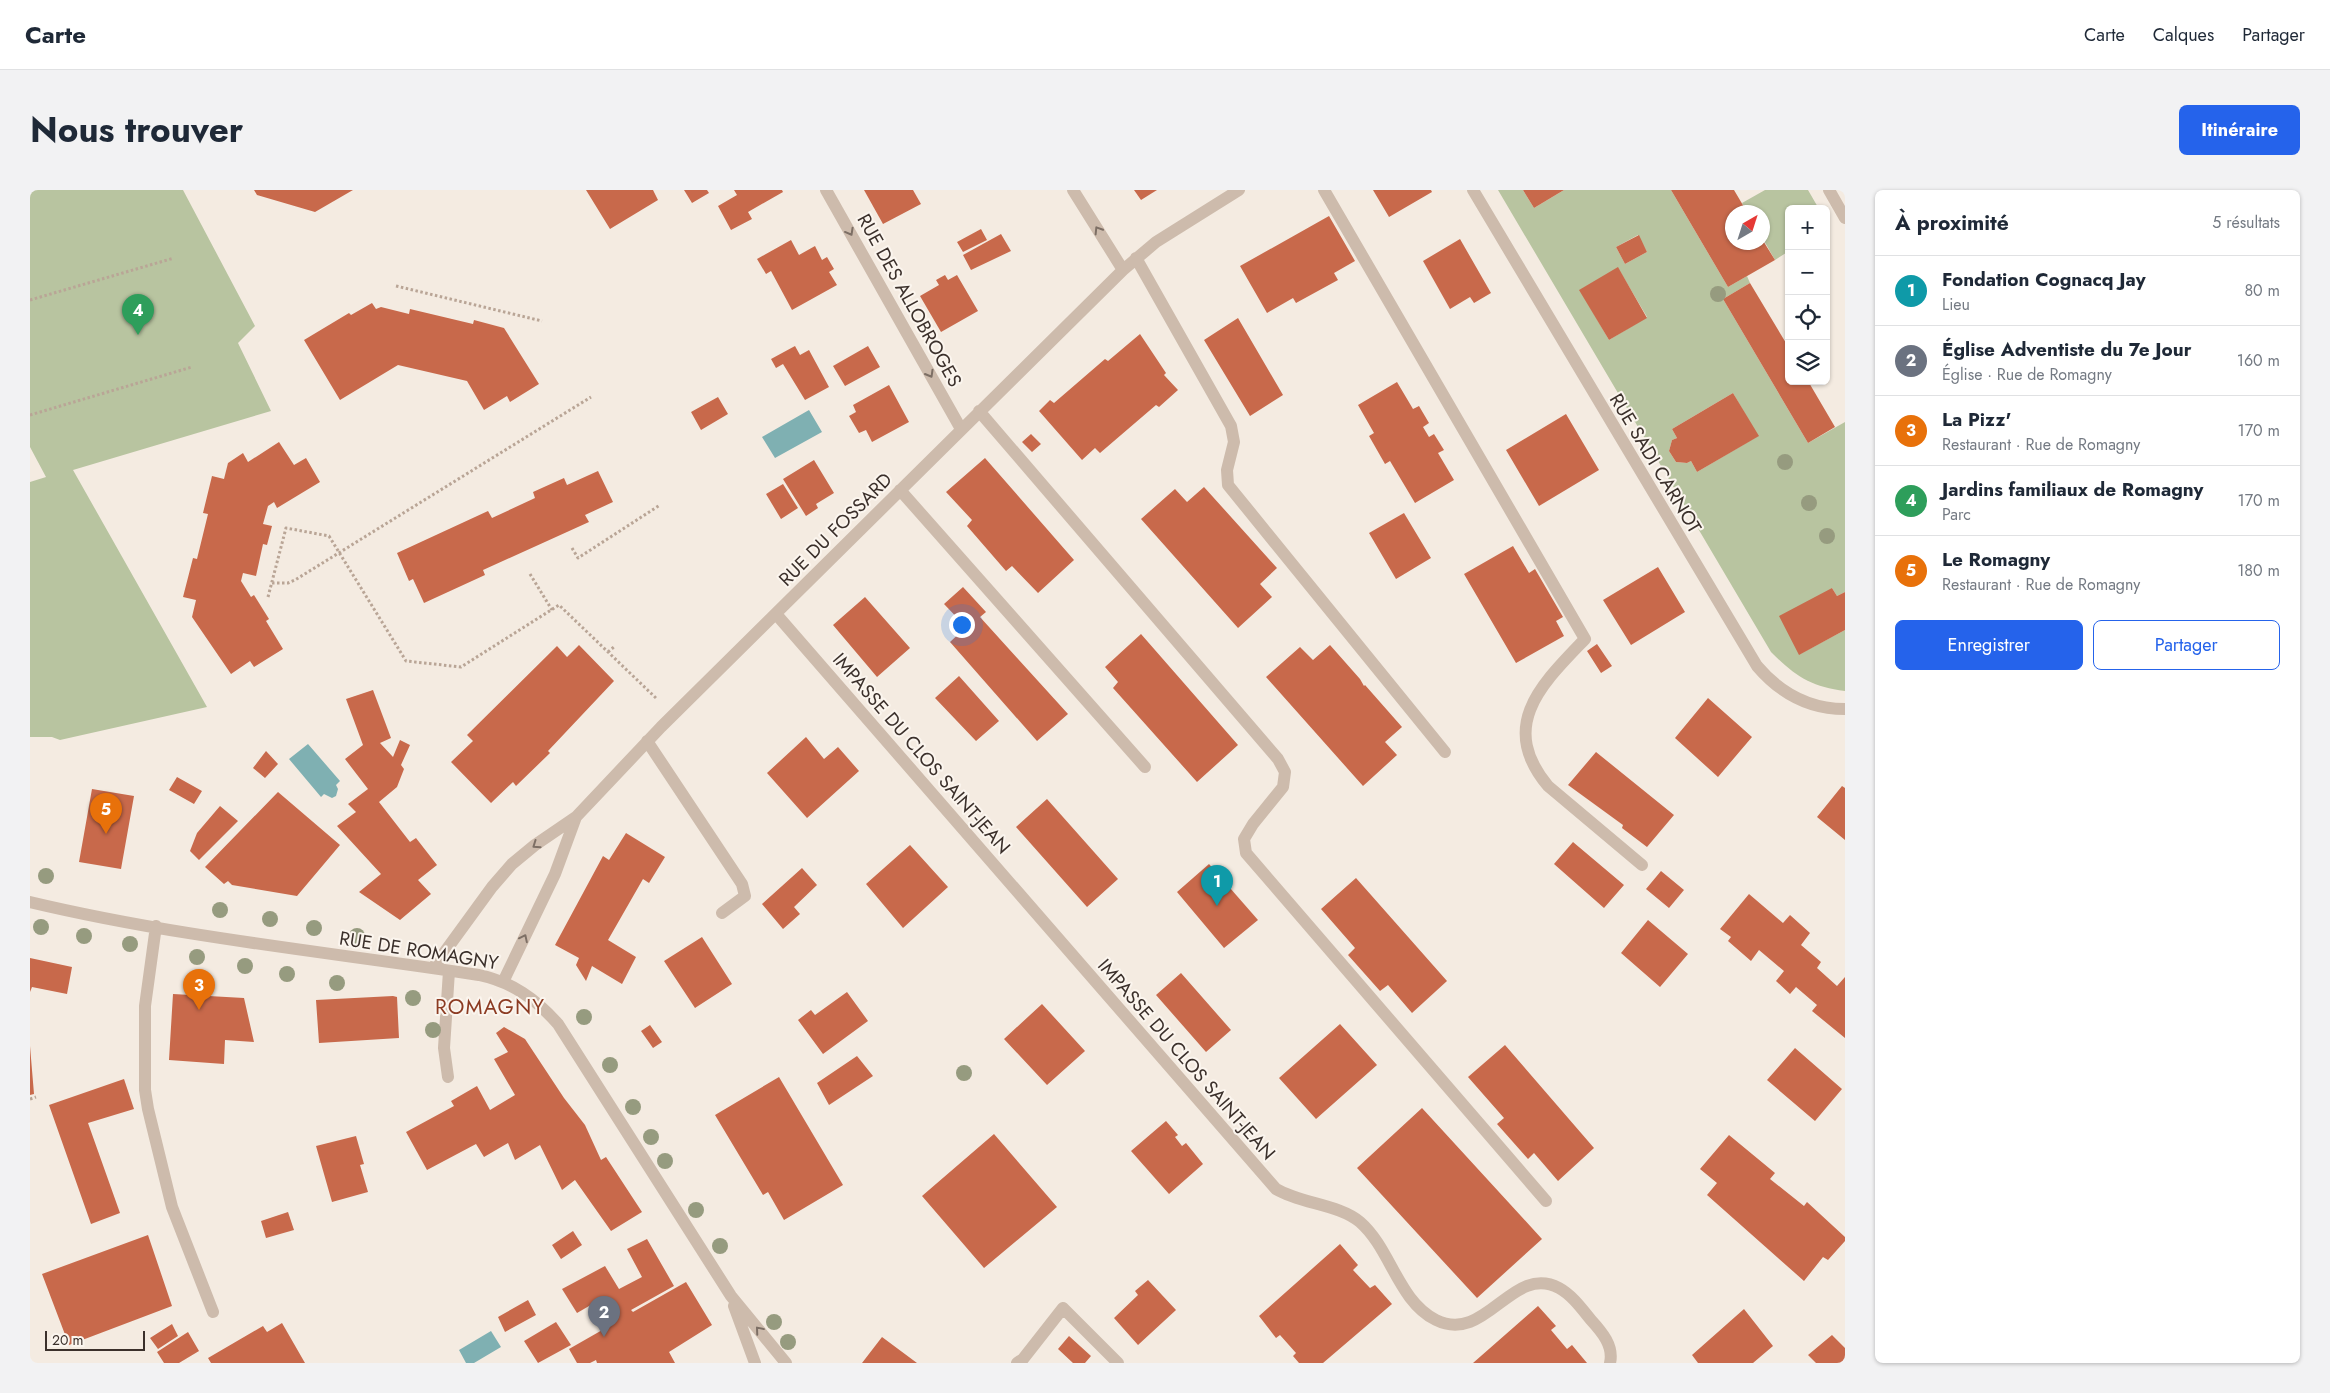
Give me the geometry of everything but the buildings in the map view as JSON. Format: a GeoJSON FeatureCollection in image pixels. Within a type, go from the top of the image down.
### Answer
{"type":"FeatureCollection","features":[{"type":"Feature","properties":{"kind":"street","name":"RUE DES ALLOBROGES"},"geometry":{"type":"LineString","coordinates":[[826,190],[961,429]]}},
{"type":"Feature","properties":{"kind":"street"},"geometry":{"type":"LineString","coordinates":[[1073,190],[1123,270]]}},
{"type":"Feature","properties":{"kind":"street","name":"RUE DU FOSSARD"},"geometry":{"type":"LineString","coordinates":[[433,968],[497,881],[512,864],[535,845],[576,817],[674,715],[1123,270],[1156,242],[1239,190]]}},
{"type":"Feature","properties":{"kind":"street"},"geometry":{"type":"LineString","coordinates":[[1324,190],[1585,639],[1547,678],[1533,700],[1528,713],[1526,736],[1528,748],[1537,770],[1548,786],[1642,866]]}},
{"type":"Feature","properties":{"kind":"street","name":"RUE SADI CARNOT"},"geometry":{"type":"LineString","coordinates":[[1473,190],[1757,666],[1776,686],[1796,698],[1823,707],[1845,709]]}},
{"type":"Feature","properties":{"kind":"street"},"geometry":{"type":"LineString","coordinates":[[1829,190],[1845,218]]}},
{"type":"Feature","properties":{"kind":"street"},"geometry":{"type":"LineString","coordinates":[[1136,258],[1231,426],[1234,442],[1227,470],[1228,486],[1445,752]]}},
{"type":"Feature","properties":{"kind":"street"},"geometry":{"type":"LineString","coordinates":[[979,411],[1278,759],[1285,772],[1284,787],[1253,824],[1244,839],[1246,852],[1546,1201]]}},
{"type":"Feature","properties":{"kind":"street"},"geometry":{"type":"LineString","coordinates":[[900,490],[1145,767]]}},
{"type":"Feature","properties":{"kind":"street","name":"IMPASSE DU CLOS SAINT-JEAN"},"geometry":{"type":"LineString","coordinates":[[776,614],[1276,1189],[1288,1196],[1344,1213],[1358,1220],[1371,1232],[1412,1300],[1422,1312],[1436,1321],[1451,1325],[1466,1325],[1480,1318],[1522,1288],[1533,1284],[1547,1284],[1559,1288],[1570,1297],[1602,1332],[1609,1344],[1610,1363]]}},
{"type":"Feature","properties":{"kind":"street"},"geometry":{"type":"LineString","coordinates":[[647,742],[742,884],[745,896],[722,913]]}},
{"type":"Feature","properties":{"kind":"street","name":"RUE DU FOSSARD"},"geometry":{"type":"LineString","coordinates":[[503,982],[556,874],[576,817]]}},
{"type":"Feature","properties":{"kind":"street","name":"RUE DE ROMAGNY"},"geometry":{"type":"LineString","coordinates":[[30,902],[286,948],[479,975],[503,982],[534,999],[558,1024],[731,1296],[786,1363]]}},
{"type":"Feature","properties":{"kind":"street"},"geometry":{"type":"LineString","coordinates":[[156,926],[145,1006],[145,1090],[148,1110],[172,1207],[213,1312]]}},
{"type":"Feature","properties":{"kind":"street"},"geometry":{"type":"LineString","coordinates":[[448,1077],[444,1048],[449,971]]}},
{"type":"Feature","properties":{"kind":"street","name":"RUE DE ROMAGNY"},"geometry":{"type":"LineString","coordinates":[[731,1296],[755,1363]]}},
{"type":"Feature","properties":{"kind":"street"},"geometry":{"type":"LineString","coordinates":[[1017,1363],[1023,1359],[1063,1308],[1118,1363]]}},
{"type":"Feature","properties":{"kind":"path"},"geometry":{"type":"LineString","coordinates":[[30,300],[174,258]]}},
{"type":"Feature","properties":{"kind":"path"},"geometry":{"type":"LineString","coordinates":[[396,286],[542,321]]}},
{"type":"Feature","properties":{"kind":"path"},"geometry":{"type":"LineString","coordinates":[[30,415],[192,367]]}},
{"type":"Feature","properties":{"kind":"path"},"geometry":{"type":"LineString","coordinates":[[272,583],[288,583],[295,580],[591,397]]}},
{"type":"Feature","properties":{"kind":"path"},"geometry":{"type":"LineString","coordinates":[[572,548],[578,558],[660,505]]}},
{"type":"Feature","properties":{"kind":"path"},"geometry":{"type":"LineString","coordinates":[[268,597],[286,528],[329,536],[406,661],[461,667],[559,605],[674,715]]}},
{"type":"Feature","properties":{"kind":"path"},"geometry":{"type":"LineString","coordinates":[[530,574],[552,610]]}},
{"type":"Feature","properties":{"kind":"path"},"geometry":{"type":"LineString","coordinates":[[608,652],[615,646]]}},
{"type":"Feature","properties":{"kind":"path"},"geometry":{"type":"LineString","coordinates":[[30,1099],[36,1097]]}},
{"type":"Feature","properties":{"kind":"green space"},"geometry":{"type":"Polygon","coordinates":[[[30,190],[183,190],[255,326],[238,343],[271,411],[73,470],[207,707],[60,740],[52,737],[30,737],[30,482],[46,477],[30,447],[30,190]]]}},
{"type":"Feature","properties":{"kind":"green space"},"geometry":{"type":"Polygon","coordinates":[[[1498,190],[1523,190],[1534,208],[1564,190],[1671,190],[1728,287],[1747,276],[1750,283],[1723,299],[1808,443],[1845,422],[1845,592],[1837,596],[1832,588],[1800,654],[1845,630],[1845,691],[1822,687],[1804,679],[1788,668],[1771,652],[1498,190]],[[1638,235],[1616,247],[1625,264],[1647,252],[1638,235]],[[1618,268],[1580,290],[1609,340],[1647,317],[1618,268]],[[1733,393],[1672,429],[1677,438],[1672,440],[1669,451],[1676,462],[1687,463],[1691,461],[1697,472],[1758,436],[1733,393]]]}},
{"type":"Feature","properties":{"kind":"green space"},"geometry":{"type":"Polygon","coordinates":[[[1765,190],[1808,190],[1817,205],[1785,205],[1785,254],[1775,260],[1769,250],[1770,205],[1743,205],[1742,203],[1765,190]]]}},
{"type":"Feature","properties":{"kind":"water"},"geometry":{"type":"Polygon","coordinates":[[[809,410],[822,432],[775,458],[762,437],[809,410]]]}},
{"type":"Feature","properties":{"kind":"water"},"geometry":{"type":"Polygon","coordinates":[[[308,744],[340,781],[336,785],[338,789],[336,796],[332,798],[324,794],[321,797],[289,759],[308,744]]]}},
{"type":"Feature","properties":{"kind":"water"},"geometry":{"type":"Polygon","coordinates":[[[491,1331],[501,1347],[474,1363],[466,1363],[459,1350],[491,1331]]]}},
{"type":"Feature","properties":{"kind":"place","name":"Jardins familiaux de Romagny"},"geometry":{"type":"Point","coordinates":[138,335]}},
{"type":"Feature","properties":{"kind":"place","name":"Le Romagny"},"geometry":{"type":"Point","coordinates":[106,834]}},
{"type":"Feature","properties":{"kind":"place","name":"Fondation Cognacq Jay"},"geometry":{"type":"Point","coordinates":[1217,906]}},
{"type":"Feature","properties":{"kind":"place","name":"La Pizz'"},"geometry":{"type":"Point","coordinates":[199,1010]}},
{"type":"Feature","properties":{"kind":"place","name":"Église Adventiste du 7e Jour"},"geometry":{"type":"Point","coordinates":[604,1337]}},
{"type":"Feature","properties":{"kind":"district","name":"ROMAGNY"},"geometry":{"type":"Point","coordinates":[490,1007]}}]}
